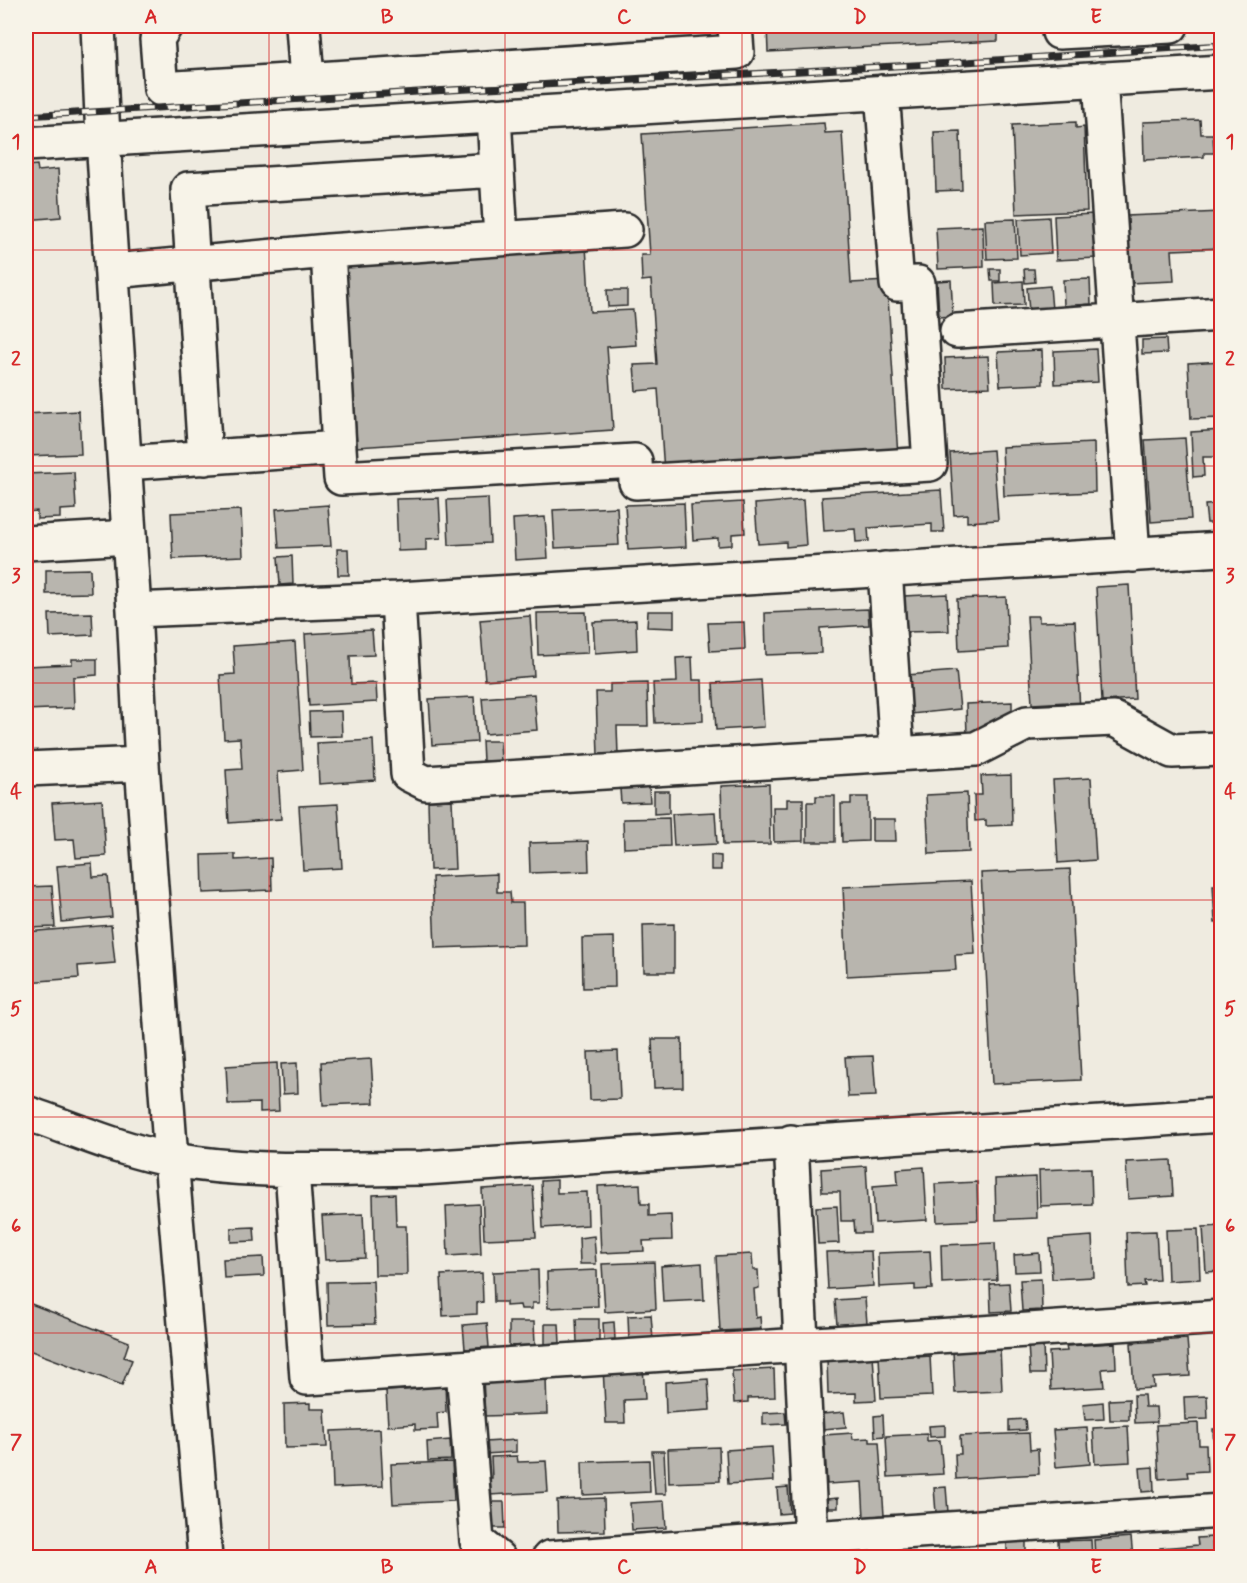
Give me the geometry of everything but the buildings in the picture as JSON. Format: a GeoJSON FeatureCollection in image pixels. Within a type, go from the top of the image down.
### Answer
{"type":"FeatureCollection","features":[{"type":"Feature","properties":{"kind":"street"},"geometry":{"type":"LineString","coordinates":[[98,26],[142,764],[171,1159],[205,1557]]}},
{"type":"Feature","properties":{"kind":"street"},"geometry":{"type":"LineString","coordinates":[[165,26],[157,39],[161,89],[736,52],[735,26]]}},
{"type":"Feature","properties":{"kind":"street"},"geometry":{"type":"LineString","coordinates":[[303,26],[307,80]]}},
{"type":"Feature","properties":{"kind":"street"},"geometry":{"type":"LineString","coordinates":[[1059,26],[1059,32],[1171,26]]}},
{"type":"Feature","properties":{"kind":"street"},"geometry":{"type":"LineString","coordinates":[[26,144],[1221,72]]}},
{"type":"Feature","properties":{"kind":"street"},"geometry":{"type":"LineString","coordinates":[[1100,80],[1133,555]]}},
{"type":"Feature","properties":{"kind":"street"},"geometry":{"type":"LineString","coordinates":[[328,251],[341,478],[635,461],[636,482],[930,464],[918,283],[897,284],[882,92]]}},
{"type":"Feature","properties":{"kind":"street"},"geometry":{"type":"LineString","coordinates":[[494,115],[501,238]]}},
{"type":"Feature","properties":{"kind":"street"},"geometry":{"type":"LineString","coordinates":[[205,458],[188,189],[497,170]]}},
{"type":"Feature","properties":{"kind":"street"},"geometry":{"type":"LineString","coordinates":[[113,271],[328,251],[626,230]]}},
{"type":"Feature","properties":{"kind":"street"},"geometry":{"type":"LineString","coordinates":[[957,331],[1221,314]]}},
{"type":"Feature","properties":{"kind":"street"},"geometry":{"type":"LineString","coordinates":[[125,464],[339,448]]}},
{"type":"Feature","properties":{"kind":"street"},"geometry":{"type":"LineString","coordinates":[[26,543],[129,537]]}},
{"type":"Feature","properties":{"kind":"street"},"geometry":{"type":"LineString","coordinates":[[134,610],[398,599],[1221,549]]}},
{"type":"Feature","properties":{"kind":"street"},"geometry":{"type":"LineString","coordinates":[[885,569],[897,753]]}},
{"type":"Feature","properties":{"kind":"street"},"geometry":{"type":"LineString","coordinates":[[398,599],[408,774],[426,783],[976,749],[1027,723],[1113,719],[1172,751],[1221,748]]}},
{"type":"Feature","properties":{"kind":"street"},"geometry":{"type":"LineString","coordinates":[[26,769],[142,764]]}},
{"type":"Feature","properties":{"kind":"street"},"geometry":{"type":"LineString","coordinates":[[26,1113],[138,1151],[171,1159],[224,1167],[292,1170],[423,1168],[1221,1114]]}},
{"type":"Feature","properties":{"kind":"street"},"geometry":{"type":"LineString","coordinates":[[791,1142],[811,1548]]}},
{"type":"Feature","properties":{"kind":"street"},"geometry":{"type":"LineString","coordinates":[[292,1170],[307,1378],[1221,1317]]}},
{"type":"Feature","properties":{"kind":"street"},"geometry":{"type":"LineString","coordinates":[[463,1369],[477,1540],[498,1557]]}},
{"type":"Feature","properties":{"kind":"street"},"geometry":{"type":"LineString","coordinates":[[549,1557],[811,1548],[1221,1511]]}},
{"type":"Feature","properties":{"kind":"railway"},"geometry":{"type":"LineString","coordinates":[[26,116],[951,63],[1222,45]]}}]}
